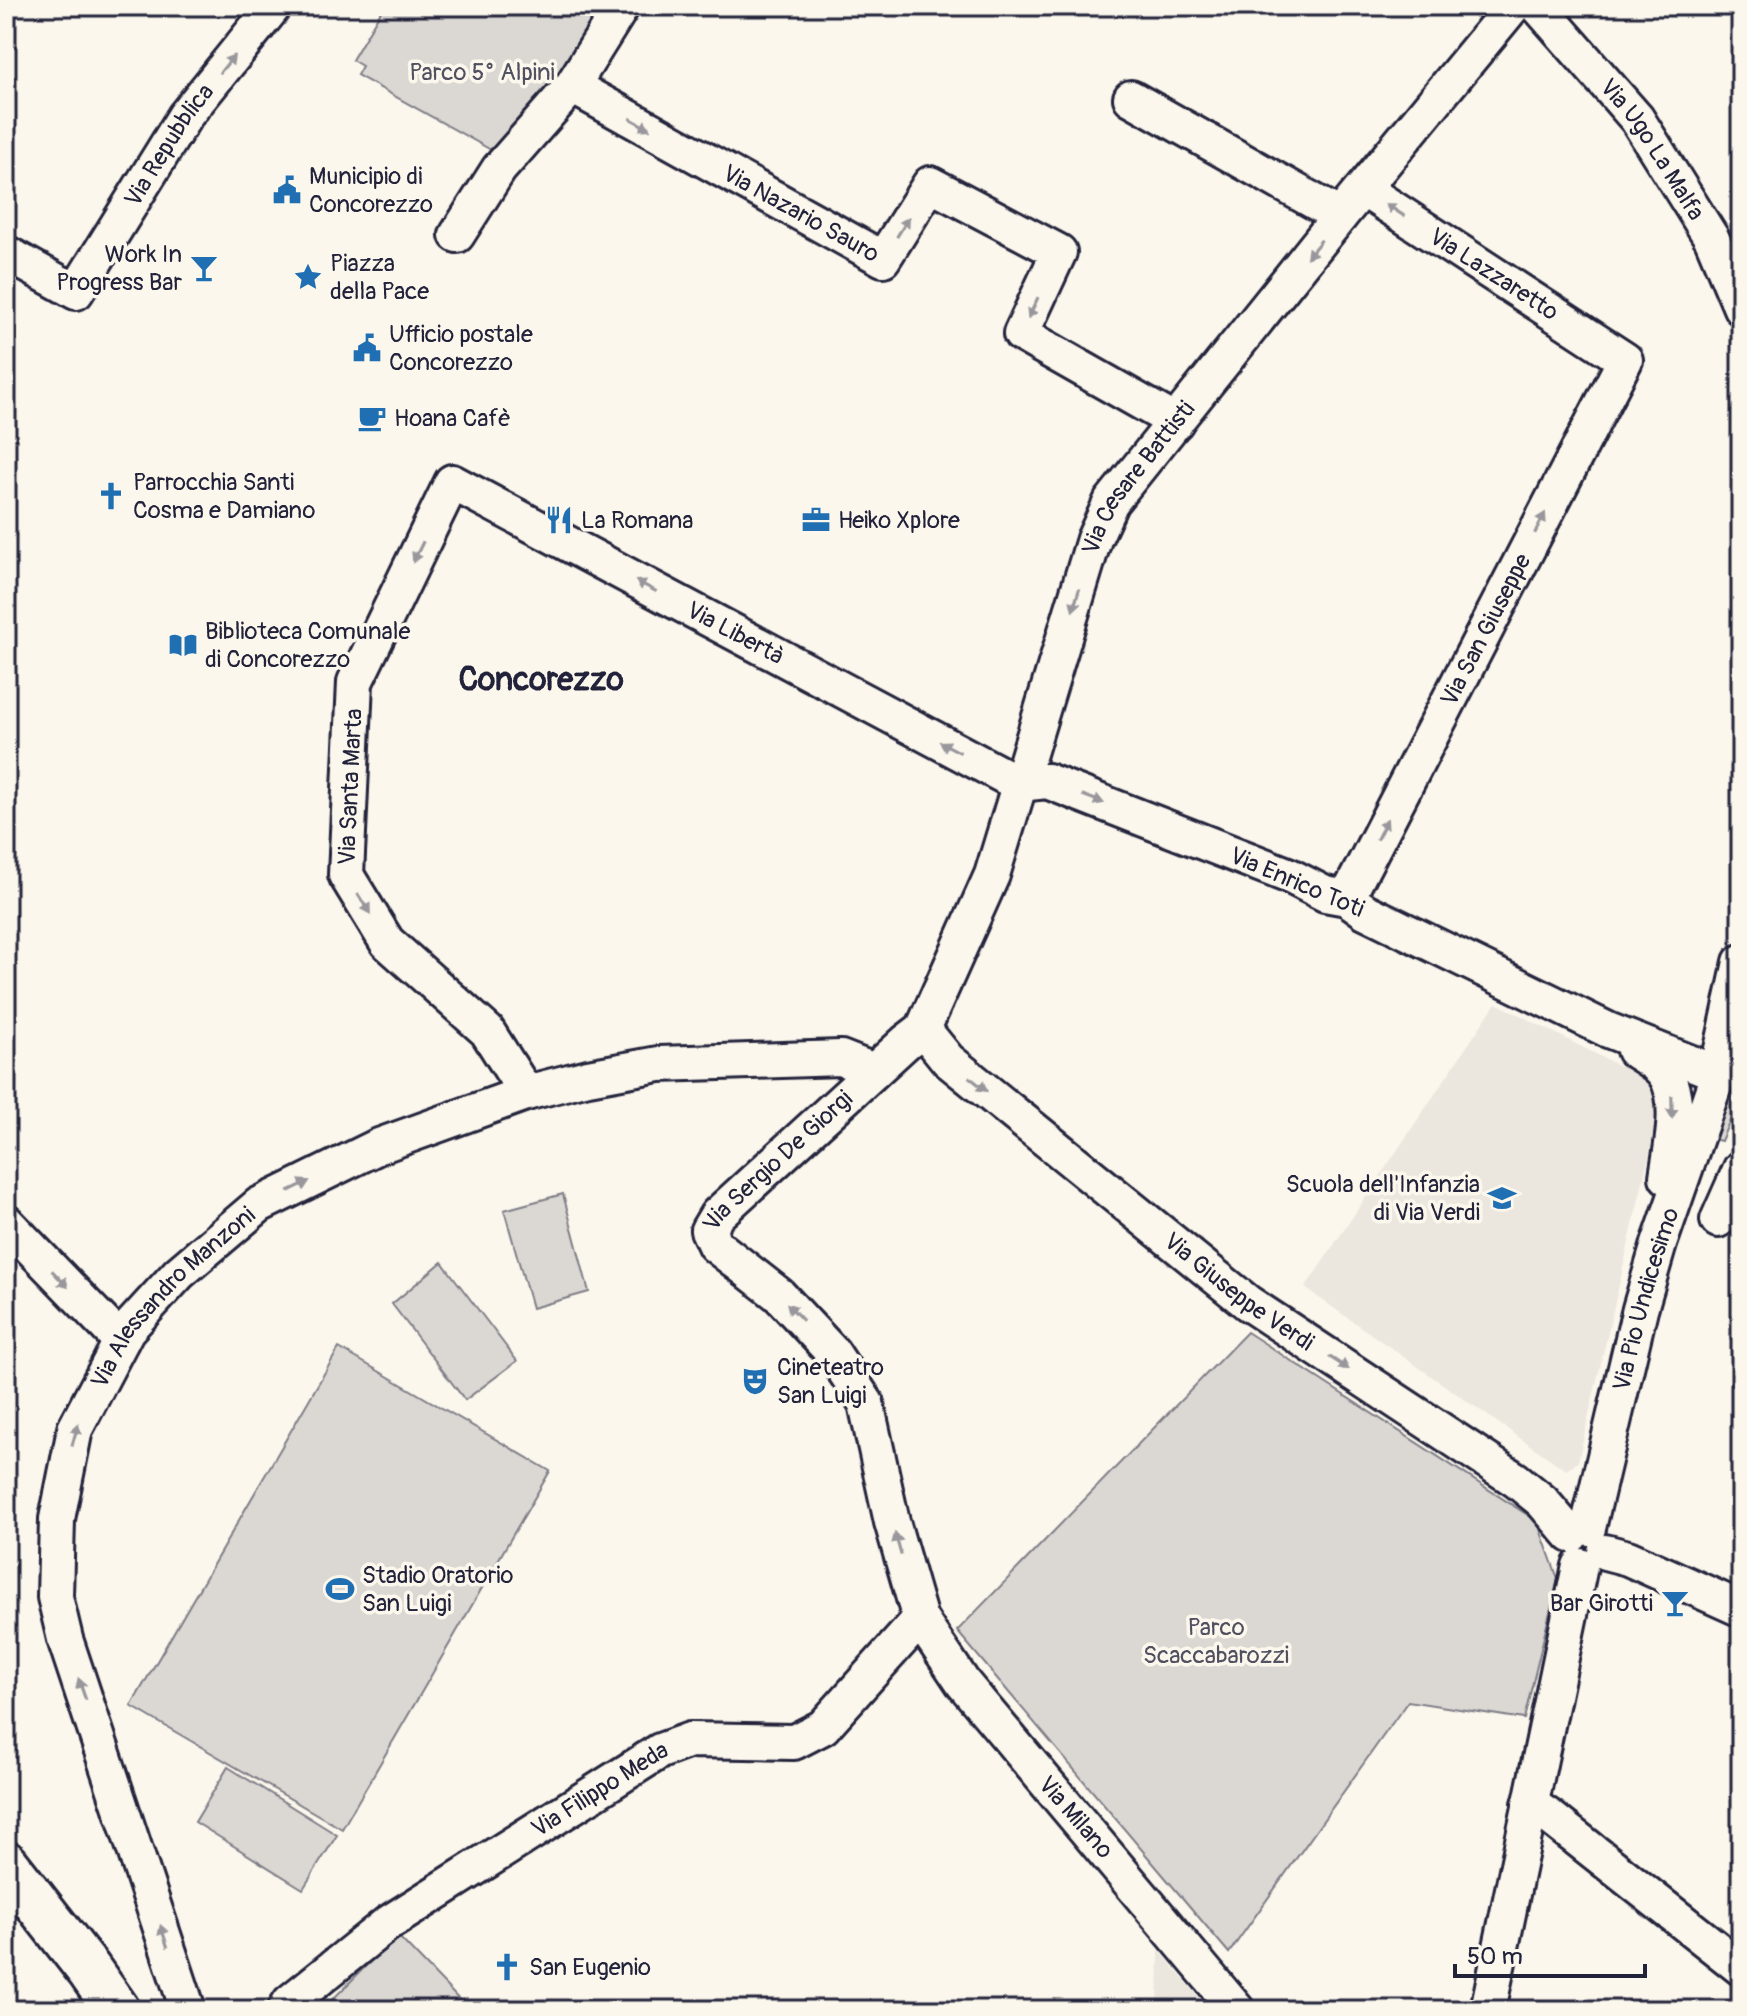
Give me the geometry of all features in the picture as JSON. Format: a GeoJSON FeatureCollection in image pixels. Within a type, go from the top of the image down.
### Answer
{"type":"FeatureCollection","features":[{"type":"Feature","properties":{"kind":"main road"},"geometry":{"type":"LineString","coordinates":[[6,1864],[117,2010]]}},
{"type":"Feature","properties":{"kind":"main road"},"geometry":{"type":"LineString","coordinates":[[89,1970],[140,2010]]}},
{"type":"Feature","properties":{"kind":"street"},"geometry":{"type":"LineString","coordinates":[[457,235],[499,169],[572,86],[622,6]]}},
{"type":"Feature","properties":{"kind":"street","name":"Via Cesare Battisti"},"geometry":{"type":"LineString","coordinates":[[1019,784],[1094,539],[1111,502],[1513,6]]}},
{"type":"Feature","properties":{"kind":"street","name":"Via Ugo La Malfa"},"geometry":{"type":"LineString","coordinates":[[1538,6],[1637,119],[1712,239],[1741,308]]}},
{"type":"Feature","properties":{"kind":"street","name":"Via Repubblica"},"geometry":{"type":"LineString","coordinates":[[6,253],[76,292],[185,116],[262,10]]}},
{"type":"Feature","properties":{"kind":"street","name":"Via Nazario Sauro"},"geometry":{"type":"LineString","coordinates":[[572,86],[883,259],[930,184],[1059,252],[1021,334],[1176,422]]}},
{"type":"Feature","properties":{"kind":"street"},"geometry":{"type":"LineString","coordinates":[[1131,98],[1340,216]]}},
{"type":"Feature","properties":{"kind":"street","name":"Via Lazzaretto"},"geometry":{"type":"LineString","coordinates":[[1363,189],[1625,360]]}},
{"type":"Feature","properties":{"kind":"street","name":"Via San Giuseppe"},"geometry":{"type":"LineString","coordinates":[[1347,898],[1625,360]]}},
{"type":"Feature","properties":{"kind":"street","name":"Via Libertà"},"geometry":{"type":"LineString","coordinates":[[452,482],[1019,784]]}},
{"type":"Feature","properties":{"kind":"street","name":"Via Santa Marta"},"geometry":{"type":"LineString","coordinates":[[452,482],[355,682],[346,875],[387,942],[487,1031],[526,1093]]}},
{"type":"Feature","properties":{"kind":"street","name":"Via Enrico Toti"},"geometry":{"type":"LineString","coordinates":[[1019,784],[1047,781],[1290,876],[1325,894],[1347,898],[1365,911],[1608,1030],[1717,1073]]}},
{"type":"Feature","properties":{"kind":"street","name":"Via Sergio De Giorgi"},"geometry":{"type":"LineString","coordinates":[[920,1619],[892,1522],[866,1403],[833,1353],[779,1295],[715,1245],[708,1230],[717,1215],[923,1029],[992,875],[1019,784]]}},
{"type":"Feature","properties":{"kind":"street"},"geometry":{"type":"LineString","coordinates":[[1717,1073],[1741,962]]}},
{"type":"Feature","properties":{"kind":"street","name":"Via Giuseppe Verdi"},"geometry":{"type":"LineString","coordinates":[[923,1029],[948,1060],[1248,1303],[1516,1480],[1586,1545]]}},
{"type":"Feature","properties":{"kind":"street","name":"Via Enrico Toti"},"geometry":{"type":"LineString","coordinates":[[1608,1030],[1658,1068],[1664,1074],[1672,1094],[1671,1149],[1659,1244]]}},
{"type":"Feature","properties":{"kind":"street","name":"Via Alessandro Manzoni"},"geometry":{"type":"LineString","coordinates":[[188,2010],[65,1639],[55,1597],[57,1519],[75,1429],[127,1330],[179,1273],[259,1205],[379,1146],[526,1093],[588,1077],[659,1064],[841,1058],[874,1071]]}},
{"type":"Feature","properties":{"kind":"street","name":"Via Pio Undicesimo"},"geometry":{"type":"LineString","coordinates":[[1488,2010],[1586,1545],[1638,1317],[1659,1244],[1717,1073]]}},
{"type":"Feature","properties":{"kind":"street"},"geometry":{"type":"LineString","coordinates":[[1718,1220],[1741,1168]]}},
{"type":"Feature","properties":{"kind":"street"},"geometry":{"type":"LineString","coordinates":[[6,1222],[121,1341]]}},
{"type":"Feature","properties":{"kind":"street"},"geometry":{"type":"LineString","coordinates":[[1586,1545],[1628,1558],[1741,1609]]}},
{"type":"Feature","properties":{"kind":"street","name":"Via Filippo Meda"},"geometry":{"type":"LineString","coordinates":[[285,2010],[290,2002],[387,1924],[660,1751],[690,1740],[794,1742],[823,1727],[920,1619]]}},
{"type":"Feature","properties":{"kind":"street","name":"Via Milano"},"geometry":{"type":"LineString","coordinates":[[920,1619],[963,1683],[1237,2010]]}},
{"type":"Feature","properties":{"kind":"street"},"geometry":{"type":"LineString","coordinates":[[1530,1804],[1741,1968]]}},
{"type":"Feature","properties":{"kind":"shaded area","name":"Scuola dell'Infanzia di Via Verdi"},"geometry":{"type":"Polygon","coordinates":[[[1496,1003],[1653,1083],[1660,1108],[1578,1462],[1566,1470],[1305,1288],[1496,1003]]]}},
{"type":"Feature","properties":{"kind":"shaded area"},"geometry":{"type":"Polygon","coordinates":[[[1159,1950],[1210,2010],[1158,2010],[1159,1950]]]}},
{"type":"Feature","properties":{"kind":"green space","name":"Parco 5° Alpini"},"geometry":{"type":"Polygon","coordinates":[[[384,6],[611,6],[560,85],[493,151],[357,75],[362,66],[352,60],[384,6]]]}},
{"type":"Feature","properties":{"kind":"green space"},"geometry":{"type":"Polygon","coordinates":[[[1741,1030],[1741,1094],[1721,1141],[1713,1139],[1741,1030]]]}},
{"type":"Feature","properties":{"kind":"green space"},"geometry":{"type":"Polygon","coordinates":[[[563,1194],[589,1292],[532,1308],[504,1210],[563,1194]]]}},
{"type":"Feature","properties":{"kind":"green space"},"geometry":{"type":"Polygon","coordinates":[[[442,1262],[517,1361],[465,1400],[392,1304],[442,1262]]]}},
{"type":"Feature","properties":{"kind":"green space","name":"Parco Scaccabarozzi"},"geometry":{"type":"Polygon","coordinates":[[[1247,1332],[1537,1521],[1558,1579],[1524,1719],[1408,1701],[1229,1953],[957,1631],[1247,1332]]]}},
{"type":"Feature","properties":{"kind":"green space","name":"Stadio Oratorio San Luigi"},"geometry":{"type":"Polygon","coordinates":[[[339,1348],[550,1471],[342,1829],[131,1706],[339,1348]]]}},
{"type":"Feature","properties":{"kind":"green space"},"geometry":{"type":"Polygon","coordinates":[[[228,1767],[337,1835],[303,1889],[195,1822],[228,1767]]]}},
{"type":"Feature","properties":{"kind":"green space"},"geometry":{"type":"Polygon","coordinates":[[[397,1935],[469,2010],[322,2010],[397,1935]]]}},
{"type":"Feature","properties":{"kind":"place","name":"Municipio di Concorezzo"},"geometry":{"type":"Point","coordinates":[287,190]}},
{"type":"Feature","properties":{"kind":"place","name":"Work In Progress Bar"},"geometry":{"type":"Point","coordinates":[204,268]}},
{"type":"Feature","properties":{"kind":"place","name":"Piazza della Pace"},"geometry":{"type":"Point","coordinates":[308,277]}},
{"type":"Feature","properties":{"kind":"place","name":"Ufficio postale Concorezzo"},"geometry":{"type":"Point","coordinates":[367,348]}},
{"type":"Feature","properties":{"kind":"place","name":"Hoana Cafè"},"geometry":{"type":"Point","coordinates":[372,418]}},
{"type":"Feature","properties":{"kind":"place","name":"Parrocchia Santi Cosma e Damiano"},"geometry":{"type":"Point","coordinates":[111,496]}},
{"type":"Feature","properties":{"kind":"place","name":"La Romana"},"geometry":{"type":"Point","coordinates":[559,520]}},
{"type":"Feature","properties":{"kind":"place","name":"Heiko Xplore"},"geometry":{"type":"Point","coordinates":[816,520]}},
{"type":"Feature","properties":{"kind":"place","name":"Biblioteca Comunale di Concorezzo"},"geometry":{"type":"Point","coordinates":[183,645]}},
{"type":"Feature","properties":{"kind":"place","name":"Scuola dell'Infanzia di Via Verdi"},"geometry":{"type":"Point","coordinates":[1502,1198]}},
{"type":"Feature","properties":{"kind":"place","name":"Cineteatro San Luigi"},"geometry":{"type":"Point","coordinates":[755,1381]}},
{"type":"Feature","properties":{"kind":"place","name":"Stadio Oratorio San Luigi"},"geometry":{"type":"Point","coordinates":[340,1589]}},
{"type":"Feature","properties":{"kind":"place","name":"Bar Girotti"},"geometry":{"type":"Point","coordinates":[1675,1603]}},
{"type":"Feature","properties":{"kind":"place","name":"San Eugenio"},"geometry":{"type":"Point","coordinates":[507,1967]}},
{"type":"Feature","properties":{"kind":"district","name":"Concorezzo"},"geometry":{"type":"Point","coordinates":[541,679]}}]}
